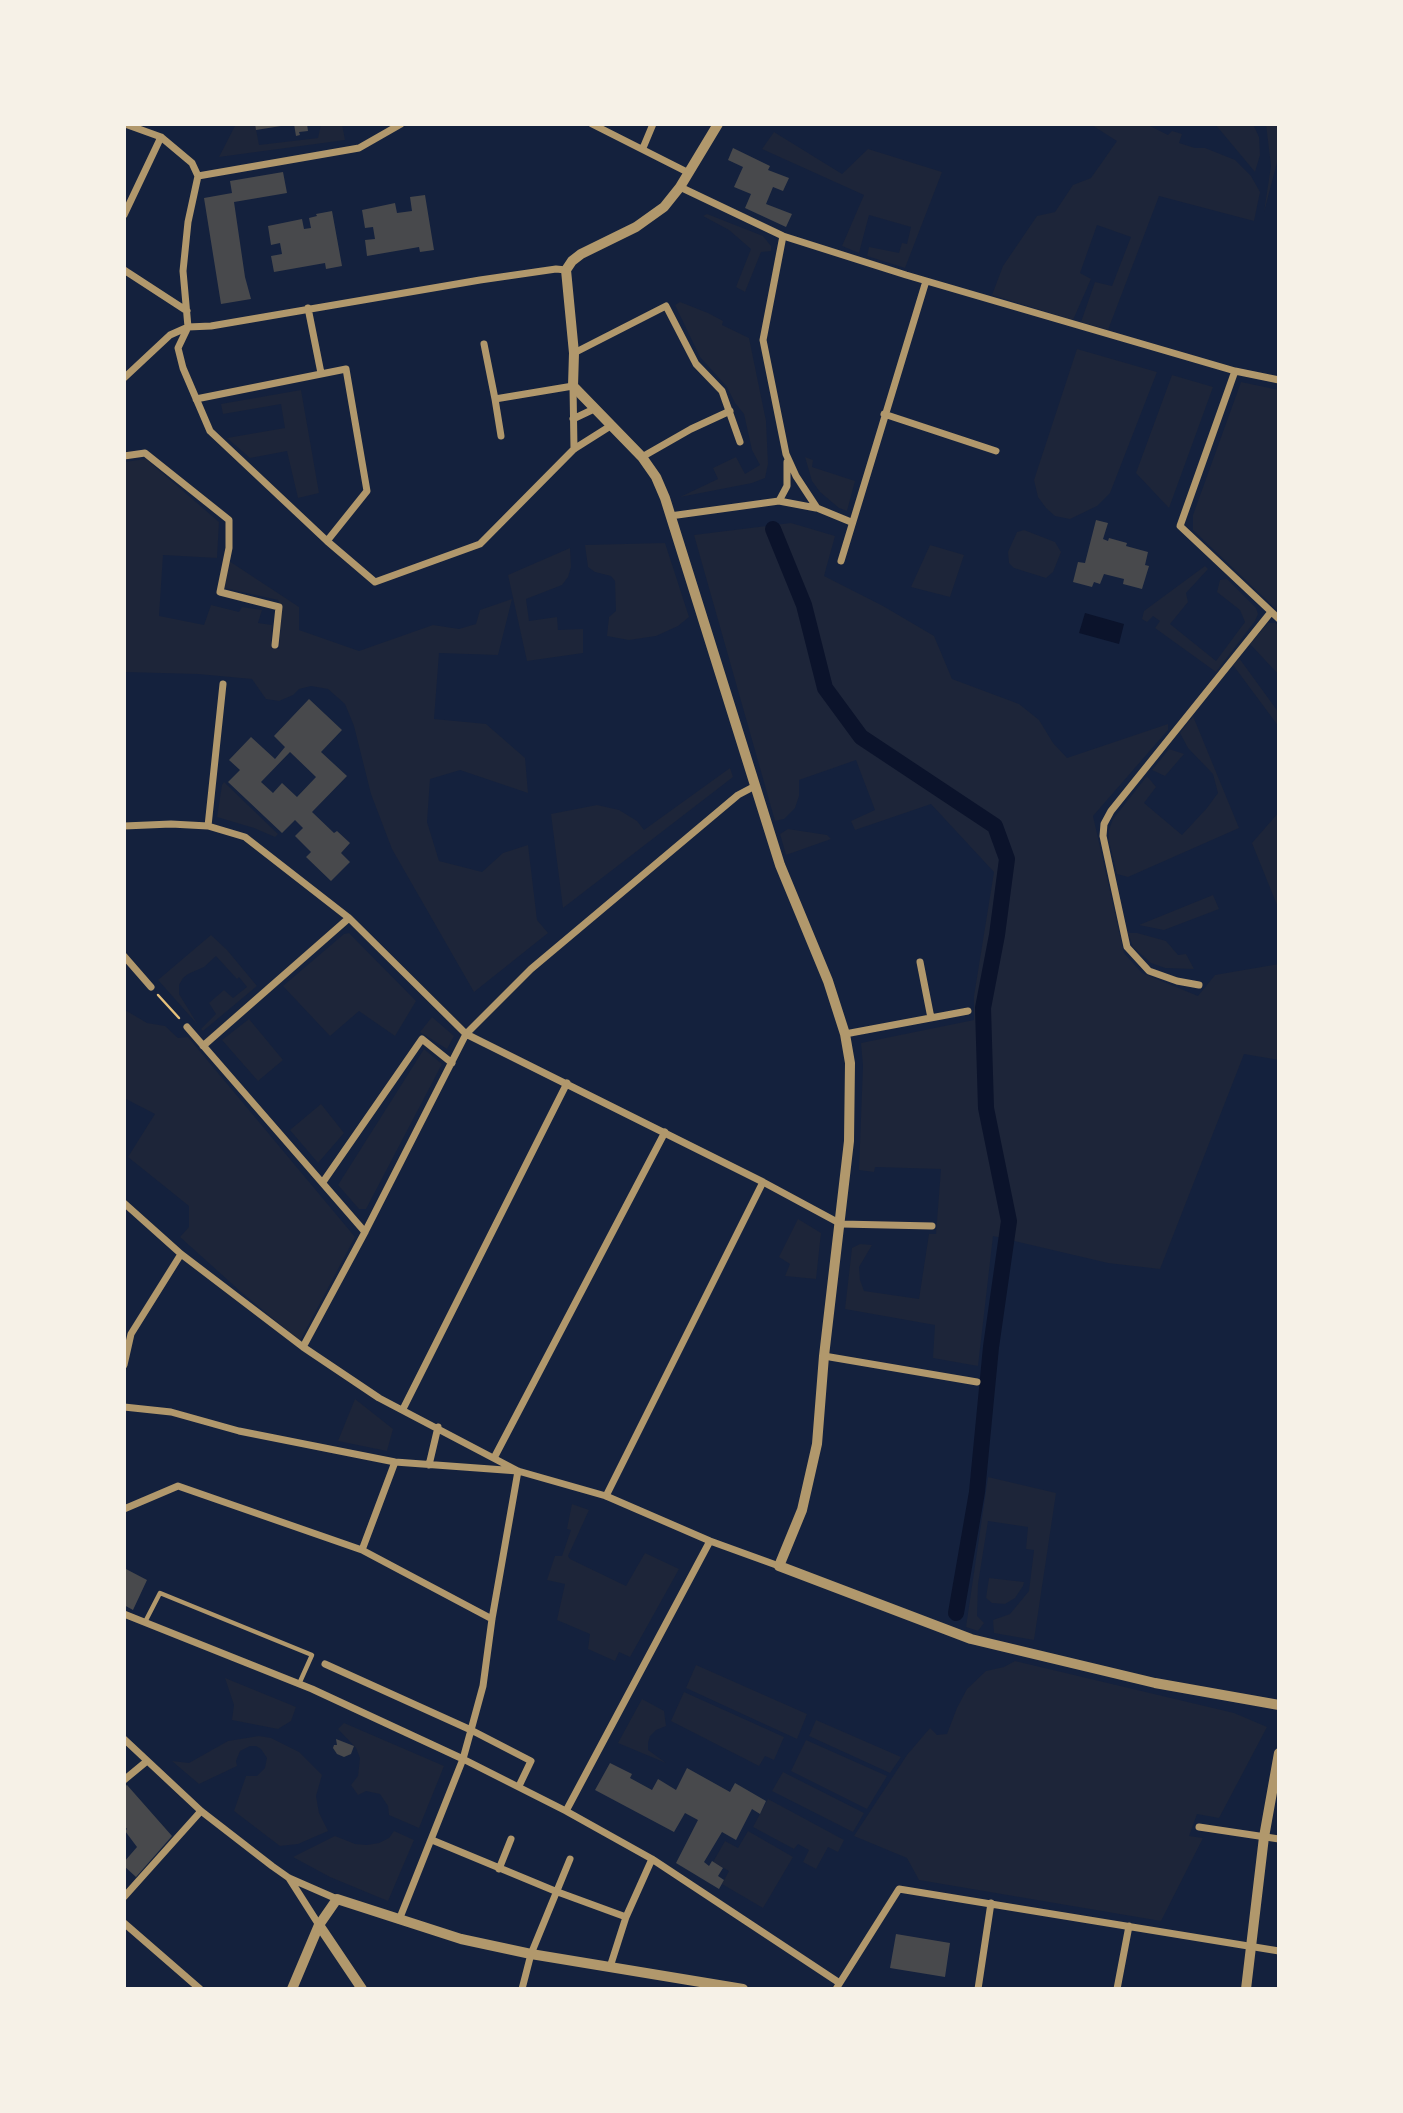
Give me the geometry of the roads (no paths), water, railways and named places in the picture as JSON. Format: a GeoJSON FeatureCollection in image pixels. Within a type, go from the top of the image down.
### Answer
{"type":"FeatureCollection","features":[{"type":"Feature","properties":{"kind":"street"},"geometry":{"type":"LineString","coordinates":[[198,176],[359,148],[401,124]]}},
{"type":"Feature","properties":{"kind":"street"},"geometry":{"type":"LineString","coordinates":[[592,124],[689,173]]}},
{"type":"Feature","properties":{"kind":"street"},"geometry":{"type":"LineString","coordinates":[[643,148],[653,124]]}},
{"type":"Feature","properties":{"kind":"street"},"geometry":{"type":"LineString","coordinates":[[574,449],[574,354],[566,270],[581,254],[636,227],[664,207],[680,187],[718,124]]}},
{"type":"Feature","properties":{"kind":"street"},"geometry":{"type":"LineString","coordinates":[[124,131],[126,125],[161,137],[192,163],[198,176],[188,222],[183,271],[188,327],[178,348],[210,431],[327,541],[375,582],[480,544],[574,449],[612,425]]}},
{"type":"Feature","properties":{"kind":"street"},"geometry":{"type":"LineString","coordinates":[[124,215],[161,137]]}},
{"type":"Feature","properties":{"kind":"street"},"geometry":{"type":"LineString","coordinates":[[680,187],[783,236],[1235,372],[1279,380]]}},
{"type":"Feature","properties":{"kind":"street"},"geometry":{"type":"LineString","coordinates":[[779,501],[789,476],[763,340],[783,236]]}},
{"type":"Feature","properties":{"kind":"street"},"geometry":{"type":"LineString","coordinates":[[124,378],[170,335],[188,327],[211,326],[480,280],[556,269],[566,270]]}},
{"type":"Feature","properties":{"kind":"street"},"geometry":{"type":"LineString","coordinates":[[124,270],[187,310]]}},
{"type":"Feature","properties":{"kind":"street"},"geometry":{"type":"LineString","coordinates":[[841,561],[926,281]]}},
{"type":"Feature","properties":{"kind":"street"},"geometry":{"type":"LineString","coordinates":[[574,354],[666,306],[696,364],[722,391],[740,442]]}},
{"type":"Feature","properties":{"kind":"street"},"geometry":{"type":"LineString","coordinates":[[308,308],[321,373]]}},
{"type":"Feature","properties":{"kind":"street"},"geometry":{"type":"LineString","coordinates":[[484,344],[501,436]]}},
{"type":"Feature","properties":{"kind":"street"},"geometry":{"type":"LineString","coordinates":[[196,398],[346,369],[367,491],[327,541]]}},
{"type":"Feature","properties":{"kind":"street"},"geometry":{"type":"LineString","coordinates":[[1235,372],[1180,526],[1279,620]]}},
{"type":"Feature","properties":{"kind":"street"},"geometry":{"type":"LineString","coordinates":[[495,399],[573,386]]}},
{"type":"Feature","properties":{"kind":"street"},"geometry":{"type":"LineString","coordinates":[[573,386],[642,457],[656,477],[779,865],[828,981],[845,1034],[850,1063],[849,1141],[824,1356],[817,1444],[802,1510],[779,1566]]}},
{"type":"Feature","properties":{"kind":"street"},"geometry":{"type":"LineString","coordinates":[[573,419],[594,409]]}},
{"type":"Feature","properties":{"kind":"street"},"geometry":{"type":"LineString","coordinates":[[642,457],[691,429],[730,411]]}},
{"type":"Feature","properties":{"kind":"street"},"geometry":{"type":"LineString","coordinates":[[884,414],[996,452]]}},
{"type":"Feature","properties":{"kind":"street"},"geometry":{"type":"LineString","coordinates":[[124,456],[145,453],[229,520],[229,548],[220,592],[279,607],[275,645]]}},
{"type":"Feature","properties":{"kind":"street"},"geometry":{"type":"LineString","coordinates":[[786,454],[796,476],[817,508]]}},
{"type":"Feature","properties":{"kind":"street"},"geometry":{"type":"LineString","coordinates":[[670,516],[779,501],[817,508],[851,522]]}},
{"type":"Feature","properties":{"kind":"street"},"geometry":{"type":"LineString","coordinates":[[1199,985],[1149,971],[1127,947],[1103,836],[1104,824],[1111,811],[1271,612]]}},
{"type":"Feature","properties":{"kind":"street"},"geometry":{"type":"LineString","coordinates":[[208,825],[223,684]]}},
{"type":"Feature","properties":{"kind":"street"},"geometry":{"type":"LineString","coordinates":[[303,1347],[466,1034],[531,970],[738,794],[755,786]]}},
{"type":"Feature","properties":{"kind":"street"},"geometry":{"type":"LineString","coordinates":[[124,826],[208,825],[245,837],[349,918],[466,1034],[763,1182],[841,1224],[932,1226]]}},
{"type":"Feature","properties":{"kind":"street"},"geometry":{"type":"LineString","coordinates":[[203,1046],[349,918]]}},
{"type":"Feature","properties":{"kind":"street"},"geometry":{"type":"LineString","coordinates":[[124,957],[151,987]]}},
{"type":"Feature","properties":{"kind":"street"},"geometry":{"type":"LineString","coordinates":[[920,962],[931,1018]]}},
{"type":"Feature","properties":{"kind":"street"},"geometry":{"type":"LineString","coordinates":[[845,1034],[968,1011]]}},
{"type":"Feature","properties":{"kind":"street"},"geometry":{"type":"LineString","coordinates":[[187,1027],[365,1232]]}},
{"type":"Feature","properties":{"kind":"street"},"geometry":{"type":"LineString","coordinates":[[323,1182],[422,1039],[452,1063]]}},
{"type":"Feature","properties":{"kind":"street"},"geometry":{"type":"LineString","coordinates":[[403,1409],[567,1083]]}},
{"type":"Feature","properties":{"kind":"street"},"geometry":{"type":"LineString","coordinates":[[494,1458],[664,1132]]}},
{"type":"Feature","properties":{"kind":"street"},"geometry":{"type":"LineString","coordinates":[[606,1496],[763,1182]]}},
{"type":"Feature","properties":{"kind":"street"},"geometry":{"type":"LineString","coordinates":[[124,1203],[181,1254],[303,1347],[379,1398],[517,1471]]}},
{"type":"Feature","properties":{"kind":"street"},"geometry":{"type":"LineString","coordinates":[[124,1365],[128,1332],[181,1254]]}},
{"type":"Feature","properties":{"kind":"street"},"geometry":{"type":"LineString","coordinates":[[824,1356],[977,1382]]}},
{"type":"Feature","properties":{"kind":"street"},"geometry":{"type":"LineString","coordinates":[[124,1408],[172,1412],[239,1431],[396,1462],[517,1471],[606,1496],[710,1541],[971,1639],[1155,1683],[1279,1705]]}},
{"type":"Feature","properties":{"kind":"street"},"geometry":{"type":"LineString","coordinates":[[429,1465],[438,1427]]}},
{"type":"Feature","properties":{"kind":"street"},"geometry":{"type":"LineString","coordinates":[[362,1550],[396,1462]]}},
{"type":"Feature","properties":{"kind":"street"},"geometry":{"type":"LineString","coordinates":[[399,1920],[463,1759],[483,1685],[517,1471]]}},
{"type":"Feature","properties":{"kind":"street"},"geometry":{"type":"LineString","coordinates":[[124,1509],[178,1486],[362,1550],[492,1619]]}},
{"type":"Feature","properties":{"kind":"street"},"geometry":{"type":"LineString","coordinates":[[566,1811],[710,1541]]}},
{"type":"Feature","properties":{"kind":"street"},"geometry":{"type":"LineString","coordinates":[[124,1614],[299,1684],[463,1759],[566,1811],[652,1858],[837,1986],[899,1889],[1279,1951]]}},
{"type":"Feature","properties":{"kind":"street"},"geometry":{"type":"LineString","coordinates":[[325,1664],[471,1730],[531,1761],[519,1787]]}},
{"type":"Feature","properties":{"kind":"street"},"geometry":{"type":"LineString","coordinates":[[124,1739],[201,1811],[289,1878],[337,1899],[461,1939],[531,1954],[743,1989]]}},
{"type":"Feature","properties":{"kind":"street"},"geometry":{"type":"LineString","coordinates":[[1246,1989],[1265,1837],[1279,1753]]}},
{"type":"Feature","properties":{"kind":"street"},"geometry":{"type":"LineString","coordinates":[[124,1780],[147,1761]]}},
{"type":"Feature","properties":{"kind":"street"},"geometry":{"type":"LineString","coordinates":[[124,1897],[201,1811]]}},
{"type":"Feature","properties":{"kind":"street"},"geometry":{"type":"LineString","coordinates":[[1199,1827],[1279,1839]]}},
{"type":"Feature","properties":{"kind":"street"},"geometry":{"type":"LineString","coordinates":[[499,1868],[511,1839]]}},
{"type":"Feature","properties":{"kind":"street"},"geometry":{"type":"LineString","coordinates":[[432,1840],[626,1917]]}},
{"type":"Feature","properties":{"kind":"street"},"geometry":{"type":"LineString","coordinates":[[610,1967],[626,1917],[652,1858]]}},
{"type":"Feature","properties":{"kind":"street"},"geometry":{"type":"LineString","coordinates":[[522,1989],[531,1954],[570,1859]]}},
{"type":"Feature","properties":{"kind":"street"},"geometry":{"type":"LineString","coordinates":[[289,1878],[362,1989]]}},
{"type":"Feature","properties":{"kind":"street"},"geometry":{"type":"LineString","coordinates":[[292,1989],[319,1925],[337,1899]]}},
{"type":"Feature","properties":{"kind":"street"},"geometry":{"type":"LineString","coordinates":[[978,1989],[991,1903]]}},
{"type":"Feature","properties":{"kind":"street"},"geometry":{"type":"LineString","coordinates":[[124,1923],[200,1989]]}},
{"type":"Feature","properties":{"kind":"street"},"geometry":{"type":"LineString","coordinates":[[1116,1989],[1129,1926]]}},
{"type":"Feature","properties":{"kind":"lane"},"geometry":{"type":"LineString","coordinates":[[145,1623],[160,1593],[312,1655],[299,1684]]}},
{"type":"Feature","properties":{"kind":"waterway"},"geometry":{"type":"LineString","coordinates":[[773,529],[804,605],[825,688],[861,737],[995,826],[1007,859],[997,935],[983,1008],[986,1108],[1009,1221],[991,1347],[977,1492],[956,1613]]}}]}
